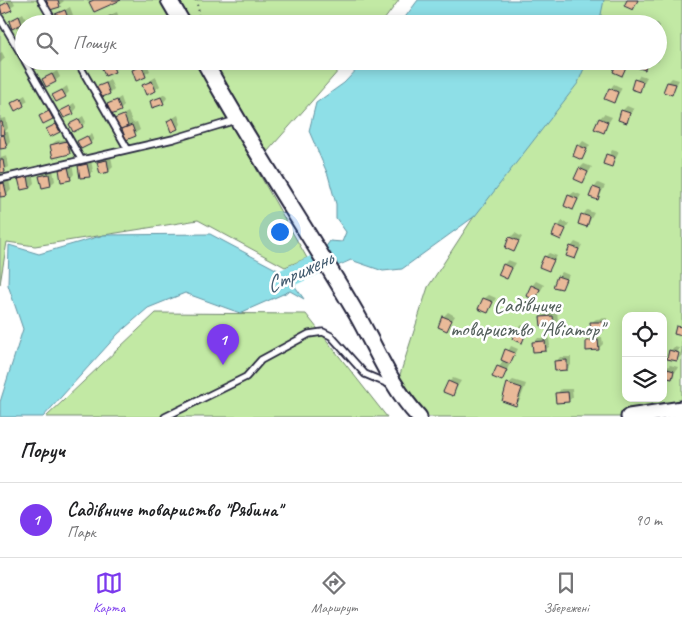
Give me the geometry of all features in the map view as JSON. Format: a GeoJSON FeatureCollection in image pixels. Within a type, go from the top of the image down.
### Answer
{"type":"FeatureCollection","features":[{"type":"Feature","properties":{"kind":"street"},"geometry":{"type":"LineString","coordinates":[[169,0],[178,15]]}},
{"type":"Feature","properties":{"kind":"street"},"geometry":{"type":"LineString","coordinates":[[209,70],[236,120],[355,312],[402,399],[419,417]]}},
{"type":"Feature","properties":{"kind":"street"},"geometry":{"type":"LineString","coordinates":[[629,417],[682,409]]}},
{"type":"Feature","properties":{"kind":"lane"},"geometry":{"type":"LineString","coordinates":[[42,0],[50,15]]}},
{"type":"Feature","properties":{"kind":"lane"},"geometry":{"type":"LineString","coordinates":[[0,18],[15,44]]}},
{"type":"Feature","properties":{"kind":"lane"},"geometry":{"type":"LineString","coordinates":[[30,70],[81,159]]}},
{"type":"Feature","properties":{"kind":"lane"},"geometry":{"type":"LineString","coordinates":[[82,70],[127,148]]}},
{"type":"Feature","properties":{"kind":"lane"},"geometry":{"type":"LineString","coordinates":[[0,179],[127,148],[173,139],[236,120]]}},
{"type":"Feature","properties":{"kind":"lane"},"geometry":{"type":"LineString","coordinates":[[165,417],[246,376],[261,360],[309,334],[323,332],[331,336],[365,374],[396,387]]}},
{"type":"Feature","properties":{"kind":"lane"},"geometry":{"type":"LineString","coordinates":[[180,411],[184,417]]}},
{"type":"Feature","properties":{"kind":"path"},"geometry":{"type":"LineString","coordinates":[[196,0],[198,15]]}},
{"type":"Feature","properties":{"kind":"green space"},"geometry":{"type":"Polygon","coordinates":[[[0,0],[160,0],[168,15],[15,15],[15,70],[200,70],[307,258],[285,267],[198,220],[35,246],[7,242],[0,284],[0,0]]]}},
{"type":"Feature","properties":{"kind":"green space"},"geometry":{"type":"Polygon","coordinates":[[[179,0],[399,0],[388,15],[188,15],[179,0]]]}},
{"type":"Feature","properties":{"kind":"green space","name":"Садівниче товариство \"Авіатор\""},"geometry":{"type":"Polygon","coordinates":[[[583,0],[682,0],[682,409],[629,417],[419,417],[396,387],[428,287],[559,86],[565,70],[667,70],[667,15],[582,15],[583,0]]]}},
{"type":"Feature","properties":{"kind":"green space"},"geometry":{"type":"Polygon","coordinates":[[[218,70],[339,70],[267,152],[218,70]]]}},
{"type":"Feature","properties":{"kind":"green space"},"geometry":{"type":"Polygon","coordinates":[[[156,313],[306,314],[387,417],[46,417],[156,313]]]}},
{"type":"Feature","properties":{"kind":"water"},"geometry":{"type":"Polygon","coordinates":[[[418,0],[604,0],[601,15],[407,15],[418,0]]]}},
{"type":"Feature","properties":{"kind":"water"},"geometry":{"type":"Polygon","coordinates":[[[356,70],[583,70],[578,83],[475,216],[402,269],[383,271],[351,260],[335,267],[325,248],[330,241],[342,242],[346,232],[336,218],[336,204],[328,175],[309,131],[316,103],[344,83],[356,70]]]}},
{"type":"Feature","properties":{"kind":"water"},"geometry":{"type":"Polygon","coordinates":[[[210,234],[287,275],[304,299],[290,291],[240,313],[185,293],[148,308],[118,334],[43,417],[0,417],[0,402],[23,329],[8,285],[9,245],[39,254],[104,235],[210,234]]]}},
{"type":"Feature","properties":{"kind":"building"},"geometry":{"type":"Polygon","coordinates":[[[46,0],[58,0],[60,7],[50,10],[46,0]]]}},
{"type":"Feature","properties":{"kind":"building"},"geometry":{"type":"Polygon","coordinates":[[[94,0],[121,0],[94,12],[89,2],[94,0]]]}},
{"type":"Feature","properties":{"kind":"building"},"geometry":{"type":"Polygon","coordinates":[[[627,0],[638,0],[633,10],[624,6],[627,0]]]}},
{"type":"Feature","properties":{"kind":"building"},"geometry":{"type":"Polygon","coordinates":[[[8,2],[12,10],[2,14],[0,6],[8,2]]]}},
{"type":"Feature","properties":{"kind":"building"},"geometry":{"type":"Polygon","coordinates":[[[65,10],[67,15],[55,15],[65,10]]]}},
{"type":"Feature","properties":{"kind":"building"},"geometry":{"type":"Polygon","coordinates":[[[15,18],[15,28],[12,29],[9,21],[15,18]]]}},
{"type":"Feature","properties":{"kind":"building"},"geometry":{"type":"Polygon","coordinates":[[[103,70],[114,70],[115,72],[105,76],[103,70]]]}},
{"type":"Feature","properties":{"kind":"building"},"geometry":{"type":"Polygon","coordinates":[[[132,70],[143,70],[146,77],[136,81],[132,70]]]}},
{"type":"Feature","properties":{"kind":"building"},"geometry":{"type":"Polygon","coordinates":[[[614,70],[625,70],[622,76],[613,72],[614,70]]]}},
{"type":"Feature","properties":{"kind":"building"},"geometry":{"type":"Polygon","coordinates":[[[52,74],[56,82],[46,87],[42,79],[52,74]]]}},
{"type":"Feature","properties":{"kind":"building"},"geometry":{"type":"Polygon","coordinates":[[[634,79],[643,82],[640,92],[631,89],[634,79]]]}},
{"type":"Feature","properties":{"kind":"building"},"geometry":{"type":"Polygon","coordinates":[[[152,81],[156,91],[146,95],[142,85],[152,81]]]}},
{"type":"Feature","properties":{"kind":"building"},"geometry":{"type":"Polygon","coordinates":[[[667,82],[676,84],[672,95],[663,92],[667,82]]]}},
{"type":"Feature","properties":{"kind":"building"},"geometry":{"type":"Polygon","coordinates":[[[106,83],[110,94],[100,98],[96,87],[106,83]]]}},
{"type":"Feature","properties":{"kind":"building"},"geometry":{"type":"Polygon","coordinates":[[[609,88],[618,92],[614,103],[604,99],[609,88]]]}},
{"type":"Feature","properties":{"kind":"building"},"geometry":{"type":"Polygon","coordinates":[[[62,90],[66,97],[56,102],[52,95],[62,90]]]}},
{"type":"Feature","properties":{"kind":"building"},"geometry":{"type":"Polygon","coordinates":[[[161,97],[164,104],[152,108],[150,101],[161,97]]]}},
{"type":"Feature","properties":{"kind":"building"},"geometry":{"type":"Polygon","coordinates":[[[21,98],[24,106],[15,111],[11,103],[21,98]]]}},
{"type":"Feature","properties":{"kind":"building"},"geometry":{"type":"Polygon","coordinates":[[[117,100],[121,111],[111,115],[107,104],[117,100]]]}},
{"type":"Feature","properties":{"kind":"building"},"geometry":{"type":"Polygon","coordinates":[[[70,106],[74,114],[64,118],[60,111],[70,106]]]}},
{"type":"Feature","properties":{"kind":"building"},"geometry":{"type":"Polygon","coordinates":[[[621,110],[630,113],[627,123],[618,120],[621,110]]]}},
{"type":"Feature","properties":{"kind":"building"},"geometry":{"type":"Polygon","coordinates":[[[49,111],[53,119],[43,124],[39,116],[49,111]]]}},
{"type":"Feature","properties":{"kind":"building"},"geometry":{"type":"Polygon","coordinates":[[[124,115],[128,126],[118,130],[114,119],[124,115]]]}},
{"type":"Feature","properties":{"kind":"building"},"geometry":{"type":"Polygon","coordinates":[[[173,118],[178,129],[171,132],[167,121],[173,118]]]}},
{"type":"Feature","properties":{"kind":"building"},"geometry":{"type":"Polygon","coordinates":[[[599,118],[608,122],[604,133],[594,129],[599,118]]]}},
{"type":"Feature","properties":{"kind":"building"},"geometry":{"type":"Polygon","coordinates":[[[79,119],[83,127],[73,132],[69,124],[79,119]]]}},
{"type":"Feature","properties":{"kind":"building"},"geometry":{"type":"Polygon","coordinates":[[[0,122],[2,122],[5,134],[0,135],[0,122]]]}},
{"type":"Feature","properties":{"kind":"building"},"geometry":{"type":"Polygon","coordinates":[[[56,124],[60,132],[50,137],[46,129],[56,124]]]}},
{"type":"Feature","properties":{"kind":"building"},"geometry":{"type":"Polygon","coordinates":[[[132,125],[136,136],[126,140],[122,129],[132,125]]]}},
{"type":"Feature","properties":{"kind":"building"},"geometry":{"type":"Polygon","coordinates":[[[4,135],[7,148],[0,149],[0,136],[4,135]]]}},
{"type":"Feature","properties":{"kind":"building"},"geometry":{"type":"Polygon","coordinates":[[[87,136],[91,144],[81,149],[77,141],[87,136]]]}},
{"type":"Feature","properties":{"kind":"building"},"geometry":{"type":"Polygon","coordinates":[[[67,141],[70,154],[53,158],[50,145],[67,141]]]}},
{"type":"Feature","properties":{"kind":"building"},"geometry":{"type":"Polygon","coordinates":[[[577,145],[587,149],[582,160],[573,156],[577,145]]]}},
{"type":"Feature","properties":{"kind":"building"},"geometry":{"type":"Polygon","coordinates":[[[606,154],[615,157],[612,167],[603,164],[606,154]]]}},
{"type":"Feature","properties":{"kind":"building"},"geometry":{"type":"Polygon","coordinates":[[[0,160],[3,160],[5,172],[0,173],[0,160]]]}},
{"type":"Feature","properties":{"kind":"building"},"geometry":{"type":"Polygon","coordinates":[[[107,160],[109,172],[100,174],[97,162],[107,160]]]}},
{"type":"Feature","properties":{"kind":"building"},"geometry":{"type":"Polygon","coordinates":[[[87,164],[90,177],[80,178],[78,166],[87,164]]]}},
{"type":"Feature","properties":{"kind":"building"},"geometry":{"type":"Polygon","coordinates":[[[68,167],[71,180],[61,182],[59,169],[68,167]]]}},
{"type":"Feature","properties":{"kind":"building"},"geometry":{"type":"Polygon","coordinates":[[[579,168],[588,172],[583,183],[574,179],[579,168]]]}},
{"type":"Feature","properties":{"kind":"building"},"geometry":{"type":"Polygon","coordinates":[[[49,174],[51,186],[42,188],[39,176],[49,174]]]}},
{"type":"Feature","properties":{"kind":"building"},"geometry":{"type":"Polygon","coordinates":[[[28,176],[30,188],[21,190],[18,178],[28,176]]]}},
{"type":"Feature","properties":{"kind":"building"},"geometry":{"type":"Polygon","coordinates":[[[4,183],[7,196],[0,197],[0,184],[4,183]]]}},
{"type":"Feature","properties":{"kind":"building"},"geometry":{"type":"Polygon","coordinates":[[[593,187],[601,190],[598,200],[589,197],[593,187]]]}},
{"type":"Feature","properties":{"kind":"building"},"geometry":{"type":"Polygon","coordinates":[[[568,195],[578,199],[573,210],[564,206],[568,195]]]}},
{"type":"Feature","properties":{"kind":"building"},"geometry":{"type":"Polygon","coordinates":[[[581,214],[590,217],[587,227],[578,224],[581,214]]]}},
{"type":"Feature","properties":{"kind":"building"},"geometry":{"type":"Polygon","coordinates":[[[556,225],[566,229],[561,240],[552,236],[556,225]]]}},
{"type":"Feature","properties":{"kind":"building"},"geometry":{"type":"Polygon","coordinates":[[[509,237],[519,241],[514,252],[505,248],[509,237]]]}},
{"type":"Feature","properties":{"kind":"building"},"geometry":{"type":"Polygon","coordinates":[[[570,246],[579,249],[575,259],[566,256],[570,246]]]}},
{"type":"Feature","properties":{"kind":"building"},"geometry":{"type":"Polygon","coordinates":[[[544,256],[554,260],[549,271],[539,267],[544,256]]]}},
{"type":"Feature","properties":{"kind":"building"},"geometry":{"type":"Polygon","coordinates":[[[503,264],[512,268],[507,279],[498,275],[503,264]]]}},
{"type":"Feature","properties":{"kind":"building"},"geometry":{"type":"Polygon","coordinates":[[[557,276],[566,279],[562,289],[553,287],[557,276]]]}},
{"type":"Feature","properties":{"kind":"building"},"geometry":{"type":"Polygon","coordinates":[[[531,285],[540,289],[536,300],[526,296],[531,285]]]}},
{"type":"Feature","properties":{"kind":"building"},"geometry":{"type":"Polygon","coordinates":[[[483,298],[493,302],[488,313],[478,309],[483,298]]]}},
{"type":"Feature","properties":{"kind":"building"},"geometry":{"type":"Polygon","coordinates":[[[442,316],[452,320],[447,331],[438,327],[442,316]]]}},
{"type":"Feature","properties":{"kind":"building"},"geometry":{"type":"Polygon","coordinates":[[[553,316],[554,325],[541,326],[540,317],[553,316]]]}},
{"type":"Feature","properties":{"kind":"building"},"geometry":{"type":"Polygon","coordinates":[[[590,322],[603,322],[603,331],[591,332],[590,322]]]}},
{"type":"Feature","properties":{"kind":"building"},"geometry":{"type":"Polygon","coordinates":[[[676,326],[682,327],[682,336],[674,334],[676,326]]]}},
{"type":"Feature","properties":{"kind":"building"},"geometry":{"type":"Polygon","coordinates":[[[517,328],[526,333],[522,343],[512,339],[517,328]]]}},
{"type":"Feature","properties":{"kind":"building"},"geometry":{"type":"Polygon","coordinates":[[[598,340],[599,350],[586,351],[586,341],[598,340]]]}},
{"type":"Feature","properties":{"kind":"building"},"geometry":{"type":"Polygon","coordinates":[[[545,341],[546,351],[533,352],[532,342],[545,341]]]}},
{"type":"Feature","properties":{"kind":"building"},"geometry":{"type":"Polygon","coordinates":[[[505,349],[515,353],[510,364],[501,360],[505,349]]]}},
{"type":"Feature","properties":{"kind":"building"},"geometry":{"type":"Polygon","coordinates":[[[669,350],[679,353],[677,361],[667,359],[669,350]]]}},
{"type":"Feature","properties":{"kind":"building"},"geometry":{"type":"Polygon","coordinates":[[[567,360],[567,370],[555,371],[554,361],[567,360]]]}},
{"type":"Feature","properties":{"kind":"building"},"geometry":{"type":"Polygon","coordinates":[[[497,366],[507,370],[502,381],[492,377],[497,366]]]}},
{"type":"Feature","properties":{"kind":"building"},"geometry":{"type":"Polygon","coordinates":[[[667,369],[674,371],[672,379],[667,378],[667,369]]]}},
{"type":"Feature","properties":{"kind":"building"},"geometry":{"type":"Polygon","coordinates":[[[448,381],[457,385],[453,396],[443,392],[448,381]]]}},
{"type":"Feature","properties":{"kind":"building"},"geometry":{"type":"Polygon","coordinates":[[[507,383],[522,388],[516,406],[502,401],[507,383]]]}},
{"type":"Feature","properties":{"kind":"building"},"geometry":{"type":"Polygon","coordinates":[[[568,392],[569,402],[556,403],[555,393],[568,392]]]}},
{"type":"Feature","properties":{"kind":"waterway","name":"Стрижень"},"geometry":{"type":"LineString","coordinates":[[265,288],[343,252]]}},
{"type":"Feature","properties":{"kind":"place","name":"Садівниче товариство \"Рябина\""},"geometry":{"type":"Point","coordinates":[223,365]}}]}
